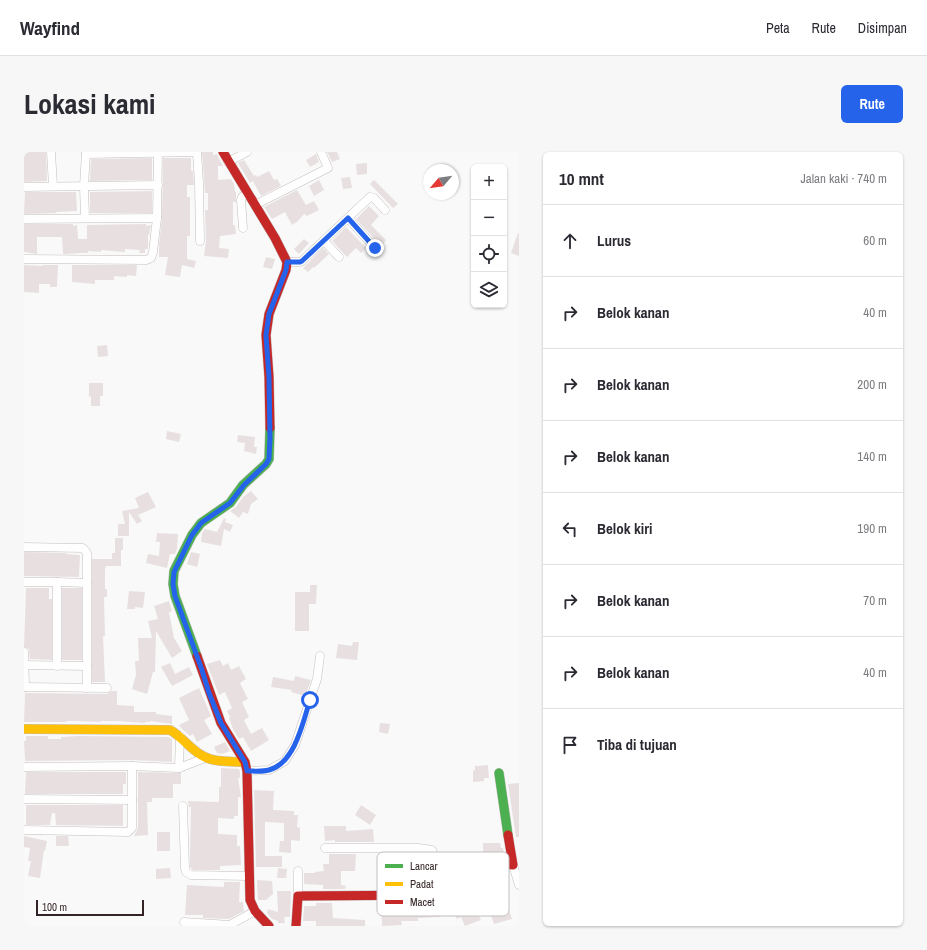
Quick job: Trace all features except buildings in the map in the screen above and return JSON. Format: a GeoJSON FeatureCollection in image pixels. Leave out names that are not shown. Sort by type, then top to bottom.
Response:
{"type":"FeatureCollection","features":[{"type":"Feature","properties":{"kind":"street"},"geometry":{"type":"LineString","coordinates":[[51,152],[52,186]]}},
{"type":"Feature","properties":{"kind":"street"},"geometry":{"type":"LineString","coordinates":[[85,218],[84,186],[86,153],[197,152],[200,241]]}},
{"type":"Feature","properties":{"kind":"street"},"geometry":{"type":"LineString","coordinates":[[223,152],[275,238],[287,262],[286,270],[269,314],[266,335],[269,377],[269,459],[266,464],[244,485],[230,503],[201,523],[192,535],[174,572],[173,584],[175,596],[209,693],[221,723],[246,767],[248,876],[250,900],[255,911],[269,926]]}},
{"type":"Feature","properties":{"kind":"street"},"geometry":{"type":"LineString","coordinates":[[228,162],[247,152]]}},
{"type":"Feature","properties":{"kind":"street"},"geometry":{"type":"LineString","coordinates":[[255,205],[328,168],[321,152]]}},
{"type":"Feature","properties":{"kind":"street"},"geometry":{"type":"LineString","coordinates":[[24,259],[146,260],[151,258],[157,218],[158,153]]}},
{"type":"Feature","properties":{"kind":"street"},"geometry":{"type":"LineString","coordinates":[[24,187],[158,185]]}},
{"type":"Feature","properties":{"kind":"street"},"geometry":{"type":"LineString","coordinates":[[243,228],[241,200],[242,197],[248,193]]}},
{"type":"Feature","properties":{"kind":"street"},"geometry":{"type":"LineString","coordinates":[[287,262],[300,262],[370,198],[374,198],[386,210]]}},
{"type":"Feature","properties":{"kind":"street"},"geometry":{"type":"LineString","coordinates":[[24,219],[157,218]]}},
{"type":"Feature","properties":{"kind":"street"},"geometry":{"type":"LineString","coordinates":[[348,218],[375,248]]}},
{"type":"Feature","properties":{"kind":"street"},"geometry":{"type":"LineString","coordinates":[[324,241],[339,257]]}},
{"type":"Feature","properties":{"kind":"street"},"geometry":{"type":"LineString","coordinates":[[24,547],[82,548],[87,553],[87,688]]}},
{"type":"Feature","properties":{"kind":"street"},"geometry":{"type":"LineString","coordinates":[[24,582],[87,583]]}},
{"type":"Feature","properties":{"kind":"street"},"geometry":{"type":"LineString","coordinates":[[57,582],[57,666]]}},
{"type":"Feature","properties":{"kind":"street"},"geometry":{"type":"LineString","coordinates":[[24,652],[24,687],[107,688]]}},
{"type":"Feature","properties":{"kind":"street"},"geometry":{"type":"LineString","coordinates":[[24,729],[170,730],[180,736],[205,758],[246,767],[269,770],[285,761],[295,745],[317,679],[320,656]]}},
{"type":"Feature","properties":{"kind":"street"},"geometry":{"type":"LineString","coordinates":[[24,665],[87,666]]}},
{"type":"Feature","properties":{"kind":"street"},"geometry":{"type":"LineString","coordinates":[[179,768],[180,736]]}},
{"type":"Feature","properties":{"kind":"street"},"geometry":{"type":"LineString","coordinates":[[24,767],[132,766],[179,768],[205,758]]}},
{"type":"Feature","properties":{"kind":"street"},"geometry":{"type":"LineString","coordinates":[[24,830],[126,833],[130,831],[132,828],[132,766]]}},
{"type":"Feature","properties":{"kind":"street"},"geometry":{"type":"LineString","coordinates":[[498,773],[513,865],[519,885]]}},
{"type":"Feature","properties":{"kind":"street"},"geometry":{"type":"LineString","coordinates":[[24,799],[132,800]]}},
{"type":"Feature","properties":{"kind":"street"},"geometry":{"type":"LineString","coordinates":[[183,806],[185,868],[188,874],[248,876]]}},
{"type":"Feature","properties":{"kind":"street"},"geometry":{"type":"LineString","coordinates":[[325,848],[418,848],[432,850],[433,852]]}},
{"type":"Feature","properties":{"kind":"street"},"geometry":{"type":"LineString","coordinates":[[509,865],[513,865]]}},
{"type":"Feature","properties":{"kind":"street"},"geometry":{"type":"LineString","coordinates":[[296,926],[298,871]]}},
{"type":"Feature","properties":{"kind":"street"},"geometry":{"type":"LineString","coordinates":[[298,896],[377,895]]}},
{"type":"Feature","properties":{"kind":"street"},"geometry":{"type":"LineString","coordinates":[[184,922],[230,925],[255,911]]}},
{"type":"Feature","properties":{"kind":"traffic: fast"},"geometry":{"type":"LineString","coordinates":[[197,656],[175,596],[173,584],[174,571],[192,535],[201,523],[230,503],[243,485],[266,464],[269,459],[270,428]]}},
{"type":"Feature","properties":{"kind":"traffic: fast"},"geometry":{"type":"LineString","coordinates":[[499,773],[508,835]]}},
{"type":"Feature","properties":{"kind":"traffic: slow"},"geometry":{"type":"LineString","coordinates":[[24,729],[170,730],[195,751],[209,759],[245,762]]}},
{"type":"Feature","properties":{"kind":"traffic: jam"},"geometry":{"type":"LineString","coordinates":[[223,152],[275,238],[287,262],[286,270],[269,314],[266,335],[270,428]]}},
{"type":"Feature","properties":{"kind":"traffic: jam"},"geometry":{"type":"LineString","coordinates":[[197,656],[221,723],[245,762],[247,771],[250,900],[255,911],[269,926]]}},
{"type":"Feature","properties":{"kind":"traffic: jam"},"geometry":{"type":"LineString","coordinates":[[508,835],[513,865],[509,865]]}},
{"type":"Feature","properties":{"kind":"traffic: jam"},"geometry":{"type":"LineString","coordinates":[[296,926],[298,896],[377,895]]}},
{"type":"Feature","properties":{"kind":"route"},"geometry":{"type":"LineString","coordinates":[[310,700],[295,745],[285,761],[269,770],[247,771],[245,762],[221,723],[209,693],[194,646],[175,596],[173,584],[174,572],[182,553],[201,523],[230,503],[244,485],[266,464],[269,459],[270,406],[266,335],[269,314],[274,298],[284,278],[287,262],[302,261],[348,218],[375,248]]}}]}
